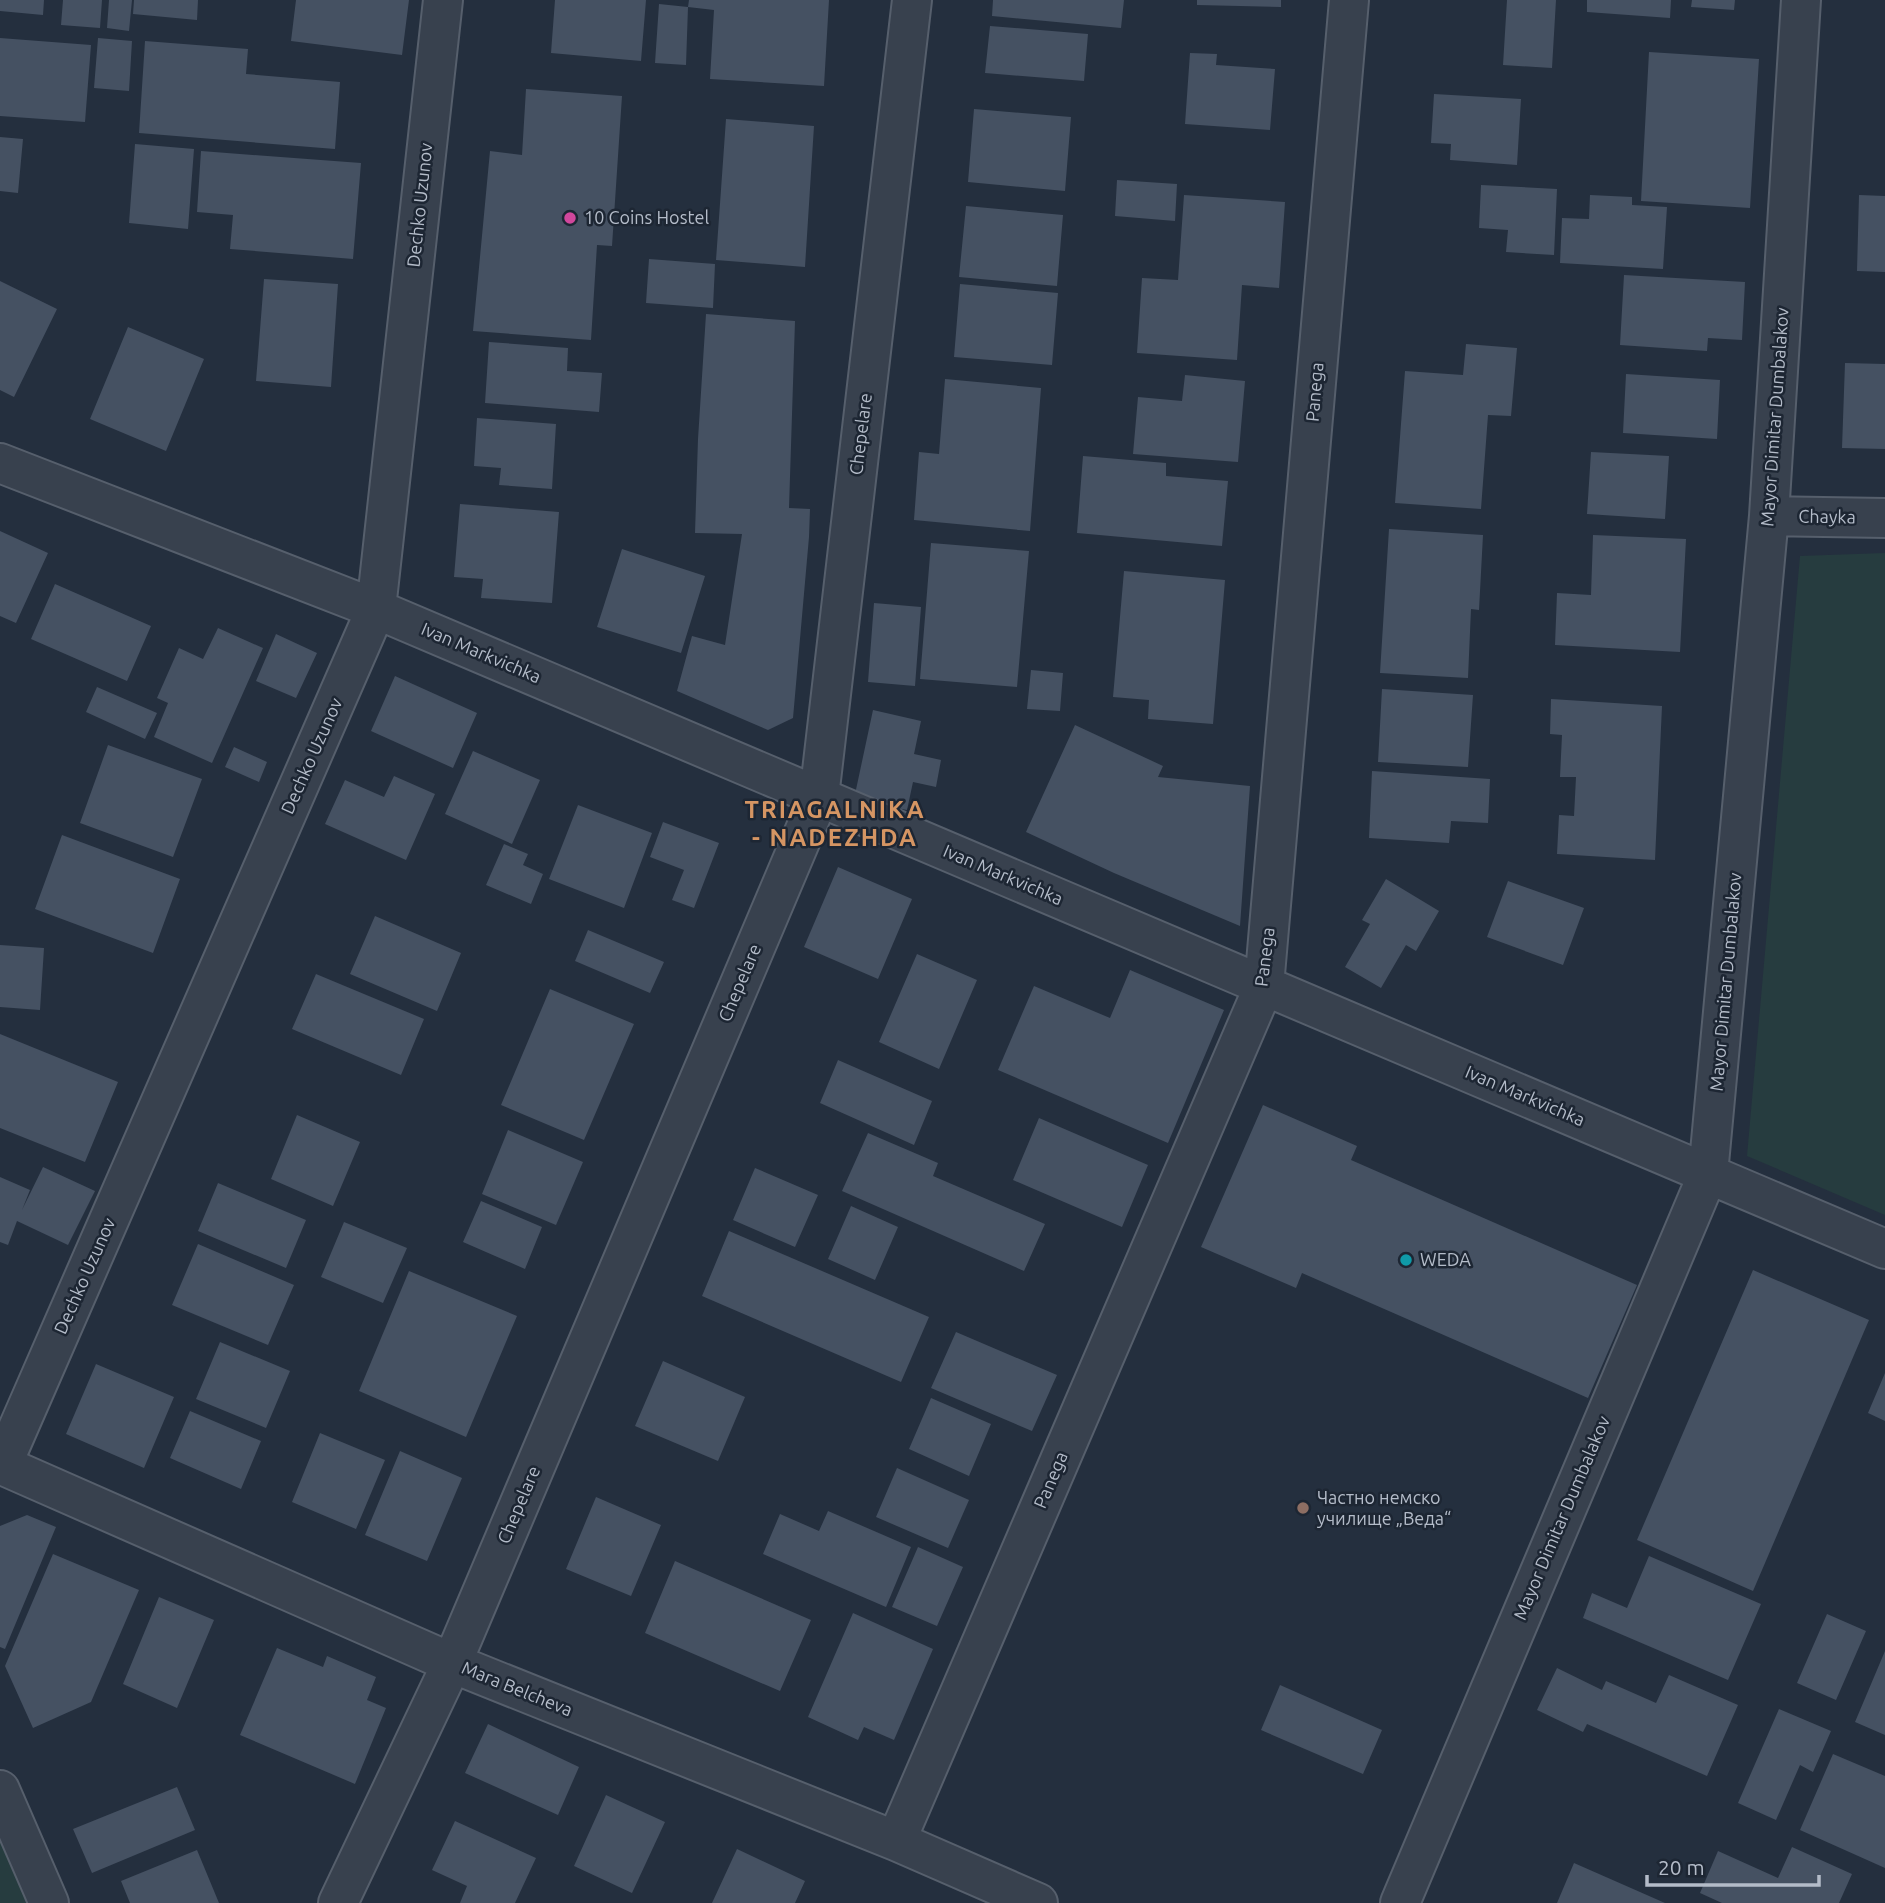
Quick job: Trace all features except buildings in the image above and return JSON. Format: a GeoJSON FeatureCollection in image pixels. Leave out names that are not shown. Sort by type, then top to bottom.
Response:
{"type":"FeatureCollection","features":[{"type":"Feature","properties":{"kind":"street","name":"Dechko Uzunov"},"geometry":{"type":"LineString","coordinates":[[1,1465],[376,609],[443,0]]}},
{"type":"Feature","properties":{"kind":"street","name":"Chepelare"},"geometry":{"type":"LineString","coordinates":[[338,1903],[452,1663],[819,797],[912,0]]}},
{"type":"Feature","properties":{"kind":"street","name":"Panega"},"geometry":{"type":"LineString","coordinates":[[896,1842],[1264,986],[1349,0]]}},
{"type":"Feature","properties":{"kind":"street","name":"Mayor Dimitar Dumbalakov"},"geometry":{"type":"LineString","coordinates":[[1399,1903],[1708,1174],[1769,516],[1801,0]]}},
{"type":"Feature","properties":{"kind":"street","name":"Ivan Markvichka"},"geometry":{"type":"LineString","coordinates":[[0,463],[376,609],[1885,1249]]}},
{"type":"Feature","properties":{"kind":"street","name":"Chayka"},"geometry":{"type":"LineString","coordinates":[[1769,516],[1885,518]]}},
{"type":"Feature","properties":{"kind":"street","name":"Mara Belcheva"},"geometry":{"type":"LineString","coordinates":[[1,1465],[452,1663],[896,1842],[1038,1903]]}},
{"type":"Feature","properties":{"kind":"street"},"geometry":{"type":"LineString","coordinates":[[0,1790],[50,1903]]}},
{"type":"Feature","properties":{"kind":"green space"},"geometry":{"type":"Polygon","coordinates":[[[1885,553],[1885,1215],[1747,1156],[1800,556],[1885,553]]]}},
{"type":"Feature","properties":{"kind":"green space"},"geometry":{"type":"Polygon","coordinates":[[[0,1836],[29,1903],[0,1903],[0,1836]]]}},
{"type":"Feature","properties":{"kind":"place","name":"10 Coins Hostel"},"geometry":{"type":"Point","coordinates":[570,218]}},
{"type":"Feature","properties":{"kind":"place","name":"WEDA"},"geometry":{"type":"Point","coordinates":[1406,1260]}},
{"type":"Feature","properties":{"kind":"place","name":"Частно немско училище „Веда“"},"geometry":{"type":"Point","coordinates":[1303,1508]}},
{"type":"Feature","properties":{"kind":"district","name":"TRIAGALNIKA - NADEZHDA"},"geometry":{"type":"Point","coordinates":[835,824]}}]}
